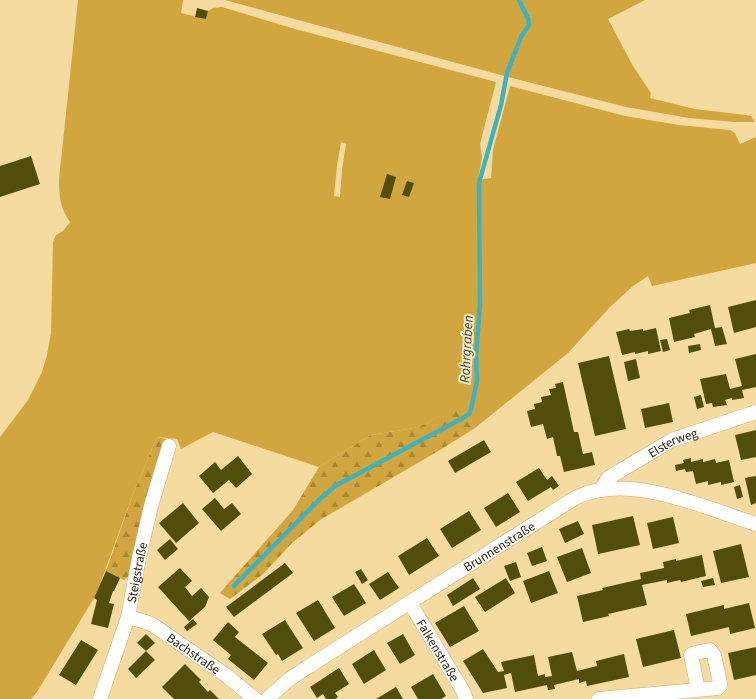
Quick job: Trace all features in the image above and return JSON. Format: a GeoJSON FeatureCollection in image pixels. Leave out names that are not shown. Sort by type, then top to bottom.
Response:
{"type":"FeatureCollection","features":[{"type":"Feature","properties":{"kind":"street","name":"Elsterweg"},"geometry":{"type":"LineString","coordinates":[[601,490],[608,478],[672,440],[756,412]]}},
{"type":"Feature","properties":{"kind":"street","name":"Steigstraße"},"geometry":{"type":"LineString","coordinates":[[100,699],[128,617],[140,552],[151,506],[170,446]]}},
{"type":"Feature","properties":{"kind":"street","name":"Brunnenstraße"},"geometry":{"type":"LineString","coordinates":[[267,699],[292,677],[575,498],[589,492],[601,490],[634,490],[662,494],[756,524]]}},
{"type":"Feature","properties":{"kind":"street","name":"Falkenstraße"},"geometry":{"type":"LineString","coordinates":[[410,603],[463,691],[466,699]]}},
{"type":"Feature","properties":{"kind":"street","name":"Bachstraße"},"geometry":{"type":"LineString","coordinates":[[128,617],[153,625],[227,676],[255,699]]}},
{"type":"Feature","properties":{"kind":"street"},"geometry":{"type":"LineString","coordinates":[[599,699],[698,690]]}},
{"type":"Feature","properties":{"kind":"green space"},"geometry":{"type":"Polygon","coordinates":[[[78,0],[183,0],[181,13],[206,19],[208,11],[213,8],[222,7],[295,29],[496,82],[480,144],[482,157],[478,180],[491,178],[493,150],[510,86],[625,116],[679,125],[730,130],[735,133],[740,144],[756,137],[756,263],[652,286],[648,276],[633,286],[610,307],[568,353],[475,428],[460,405],[425,424],[414,428],[371,435],[319,467],[213,432],[181,449],[177,439],[157,437],[133,494],[94,598],[37,692],[31,699],[0,699],[0,437],[28,400],[42,372],[47,355],[51,333],[53,242],[56,235],[63,231],[70,222],[64,212],[61,202],[59,179],[78,0]],[[341,142],[334,196],[340,197],[346,144],[341,142]]]}},
{"type":"Feature","properties":{"kind":"green space"},"geometry":{"type":"Polygon","coordinates":[[[225,0],[645,0],[608,19],[633,66],[651,93],[650,98],[695,109],[751,116],[755,122],[735,122],[689,118],[626,107],[512,78],[225,0]]]}},
{"type":"Feature","properties":{"kind":"green space"},"geometry":{"type":"Polygon","coordinates":[[[460,404],[475,428],[320,520],[291,544],[262,575],[230,599],[220,593],[293,510],[319,467],[371,435],[414,428],[425,424],[460,404]]]}},
{"type":"Feature","properties":{"kind":"green space"},"geometry":{"type":"Polygon","coordinates":[[[157,437],[166,439],[130,575],[124,580],[106,571],[133,494],[157,437]]]}},
{"type":"Feature","properties":{"kind":"building"},"geometry":{"type":"Polygon","coordinates":[[[197,8],[208,11],[206,19],[195,17],[197,8]]]}},
{"type":"Feature","properties":{"kind":"building"},"geometry":{"type":"Polygon","coordinates":[[[31,156],[40,184],[0,197],[0,166],[31,156]]]}},
{"type":"Feature","properties":{"kind":"building"},"geometry":{"type":"Polygon","coordinates":[[[387,174],[396,177],[390,199],[380,197],[387,174]]]}},
{"type":"Feature","properties":{"kind":"building"},"geometry":{"type":"Polygon","coordinates":[[[407,181],[414,183],[409,197],[402,195],[407,181]]]}},
{"type":"Feature","properties":{"kind":"building"},"geometry":{"type":"Polygon","coordinates":[[[756,300],[756,327],[734,333],[728,307],[756,300]]]}},
{"type":"Feature","properties":{"kind":"building"},"geometry":{"type":"Polygon","coordinates":[[[710,305],[715,328],[722,327],[727,344],[715,346],[711,329],[694,334],[695,337],[674,342],[669,318],[690,313],[689,310],[710,305]]]}},
{"type":"Feature","properties":{"kind":"building"},"geometry":{"type":"Polygon","coordinates":[[[656,328],[661,351],[648,354],[648,351],[635,354],[635,352],[622,355],[616,332],[629,329],[630,331],[643,329],[643,331],[656,328]]]}},
{"type":"Feature","properties":{"kind":"building"},"geometry":{"type":"Polygon","coordinates":[[[667,339],[670,350],[663,352],[660,340],[667,339]]]}},
{"type":"Feature","properties":{"kind":"building"},"geometry":{"type":"Polygon","coordinates":[[[700,344],[701,350],[689,353],[688,346],[700,344]]]}},
{"type":"Feature","properties":{"kind":"building"},"geometry":{"type":"Polygon","coordinates":[[[756,354],[756,387],[742,390],[744,398],[732,400],[732,398],[725,400],[727,405],[713,407],[712,403],[706,404],[700,379],[726,374],[730,389],[742,386],[735,359],[756,354]]]}},
{"type":"Feature","properties":{"kind":"building"},"geometry":{"type":"Polygon","coordinates":[[[609,356],[626,429],[595,436],[578,363],[609,356]]]}},
{"type":"Feature","properties":{"kind":"building"},"geometry":{"type":"Polygon","coordinates":[[[636,359],[640,378],[628,381],[624,362],[636,359]]]}},
{"type":"Feature","properties":{"kind":"building"},"geometry":{"type":"Polygon","coordinates":[[[563,382],[574,432],[578,432],[583,454],[592,452],[595,465],[564,472],[560,456],[557,456],[553,437],[547,439],[543,424],[531,427],[527,411],[535,409],[534,404],[542,402],[541,397],[551,395],[549,389],[556,388],[555,384],[563,382]]]}},
{"type":"Feature","properties":{"kind":"building"},"geometry":{"type":"Polygon","coordinates":[[[701,395],[704,407],[697,409],[694,397],[701,395]]]}},
{"type":"Feature","properties":{"kind":"building"},"geometry":{"type":"Polygon","coordinates":[[[669,403],[673,422],[645,428],[641,409],[669,403]]]}},
{"type":"Feature","properties":{"kind":"building"},"geometry":{"type":"Polygon","coordinates":[[[756,430],[756,457],[741,460],[735,435],[756,430]]]}},
{"type":"Feature","properties":{"kind":"building"},"geometry":{"type":"Polygon","coordinates":[[[484,440],[491,452],[455,473],[448,461],[484,440]]]}},
{"type":"Feature","properties":{"kind":"building"},"geometry":{"type":"Polygon","coordinates":[[[238,456],[252,474],[236,488],[229,480],[213,493],[199,476],[215,462],[221,470],[238,456]]]}},
{"type":"Feature","properties":{"kind":"building"},"geometry":{"type":"Polygon","coordinates":[[[691,458],[691,462],[703,459],[703,462],[715,459],[716,463],[729,460],[734,482],[721,485],[721,482],[708,485],[708,481],[696,484],[693,471],[686,472],[685,469],[676,471],[675,465],[684,463],[683,460],[691,458]]]}},
{"type":"Feature","properties":{"kind":"building"},"geometry":{"type":"Polygon","coordinates":[[[539,468],[547,480],[552,476],[559,486],[553,490],[551,487],[528,501],[516,482],[539,468]]]}},
{"type":"Feature","properties":{"kind":"building"},"geometry":{"type":"Polygon","coordinates":[[[756,476],[756,503],[751,505],[745,478],[756,476]]]}},
{"type":"Feature","properties":{"kind":"building"},"geometry":{"type":"Polygon","coordinates":[[[740,485],[743,497],[737,499],[734,487],[740,485]]]}},
{"type":"Feature","properties":{"kind":"building"},"geometry":{"type":"Polygon","coordinates":[[[508,493],[520,512],[496,527],[484,508],[508,493]]]}},
{"type":"Feature","properties":{"kind":"building"},"geometry":{"type":"Polygon","coordinates":[[[215,498],[224,509],[232,503],[241,514],[221,531],[202,509],[215,498]]]}},
{"type":"Feature","properties":{"kind":"building"},"geometry":{"type":"Polygon","coordinates":[[[183,503],[199,523],[176,543],[159,523],[183,503]]]}},
{"type":"Feature","properties":{"kind":"building"},"geometry":{"type":"Polygon","coordinates":[[[469,511],[481,530],[452,548],[440,529],[469,511]]]}},
{"type":"Feature","properties":{"kind":"building"},"geometry":{"type":"Polygon","coordinates":[[[633,516],[640,545],[598,554],[592,525],[633,516]]]}},
{"type":"Feature","properties":{"kind":"building"},"geometry":{"type":"Polygon","coordinates":[[[673,517],[679,543],[653,549],[647,523],[673,517]]]}},
{"type":"Feature","properties":{"kind":"building"},"geometry":{"type":"Polygon","coordinates":[[[578,521],[584,534],[565,543],[559,529],[578,521]]]}},
{"type":"Feature","properties":{"kind":"building"},"geometry":{"type":"Polygon","coordinates":[[[427,538],[439,556],[409,575],[398,556],[427,538]]]}},
{"type":"Feature","properties":{"kind":"building"},"geometry":{"type":"Polygon","coordinates":[[[170,539],[178,549],[165,560],[157,550],[170,539]]]}},
{"type":"Feature","properties":{"kind":"building"},"geometry":{"type":"Polygon","coordinates":[[[741,544],[749,577],[721,583],[713,551],[741,544]]]}},
{"type":"Feature","properties":{"kind":"building"},"geometry":{"type":"Polygon","coordinates":[[[542,547],[547,561],[532,566],[527,553],[542,547]]]}},
{"type":"Feature","properties":{"kind":"building"},"geometry":{"type":"Polygon","coordinates":[[[582,548],[591,573],[567,582],[557,557],[582,548]]]}},
{"type":"Feature","properties":{"kind":"building"},"geometry":{"type":"Polygon","coordinates":[[[702,555],[706,576],[681,582],[680,580],[667,583],[667,580],[642,585],[647,605],[608,614],[609,616],[583,622],[577,596],[603,590],[602,588],[641,579],[640,573],[664,568],[663,562],[676,559],[676,561],[702,555]]]}},
{"type":"Feature","properties":{"kind":"building"},"geometry":{"type":"Polygon","coordinates":[[[516,562],[521,577],[510,581],[504,566],[516,562]]]}},
{"type":"Feature","properties":{"kind":"building"},"geometry":{"type":"Polygon","coordinates":[[[285,563],[293,573],[234,617],[226,607],[285,563]]]}},
{"type":"Feature","properties":{"kind":"building"},"geometry":{"type":"Polygon","coordinates":[[[180,568],[192,581],[185,587],[192,596],[201,588],[209,597],[205,607],[189,621],[158,587],[180,568]]]}},
{"type":"Feature","properties":{"kind":"building"},"geometry":{"type":"Polygon","coordinates":[[[361,569],[368,580],[362,584],[355,572],[361,569]]]}},
{"type":"Feature","properties":{"kind":"building"},"geometry":{"type":"Polygon","coordinates":[[[106,571],[120,578],[109,603],[114,604],[108,628],[91,624],[97,600],[94,598],[106,571]]]}},
{"type":"Feature","properties":{"kind":"building"},"geometry":{"type":"Polygon","coordinates":[[[549,571],[558,593],[531,603],[523,581],[549,571]]]}},
{"type":"Feature","properties":{"kind":"building"},"geometry":{"type":"Polygon","coordinates":[[[388,572],[399,588],[380,600],[369,584],[388,572]]]}},
{"type":"Feature","properties":{"kind":"building"},"geometry":{"type":"Polygon","coordinates":[[[473,578],[480,589],[453,606],[447,595],[473,578]]]}},
{"type":"Feature","properties":{"kind":"building"},"geometry":{"type":"Polygon","coordinates":[[[506,578],[515,593],[485,612],[475,597],[506,578]]]}},
{"type":"Feature","properties":{"kind":"building"},"geometry":{"type":"Polygon","coordinates":[[[713,578],[715,585],[703,587],[701,581],[713,578]]]}},
{"type":"Feature","properties":{"kind":"building"},"geometry":{"type":"Polygon","coordinates":[[[354,584],[366,603],[344,616],[332,597],[354,584]]]}},
{"type":"Feature","properties":{"kind":"building"},"geometry":{"type":"Polygon","coordinates":[[[318,600],[335,628],[314,641],[296,613],[318,600]]]}},
{"type":"Feature","properties":{"kind":"building"},"geometry":{"type":"Polygon","coordinates":[[[749,603],[755,628],[730,634],[729,627],[691,636],[686,614],[724,605],[724,609],[749,603]]]}},
{"type":"Feature","properties":{"kind":"building"},"geometry":{"type":"Polygon","coordinates":[[[464,606],[479,631],[450,647],[435,623],[464,606]]]}},
{"type":"Feature","properties":{"kind":"building"},"geometry":{"type":"Polygon","coordinates":[[[193,619],[197,624],[187,631],[184,627],[193,619]]]}},
{"type":"Feature","properties":{"kind":"building"},"geometry":{"type":"Polygon","coordinates":[[[285,620],[303,648],[282,661],[278,654],[276,655],[262,634],[285,620]]]}},
{"type":"Feature","properties":{"kind":"building"},"geometry":{"type":"Polygon","coordinates":[[[228,622],[239,632],[235,637],[268,663],[254,680],[228,659],[231,655],[213,640],[228,622]]]}},
{"type":"Feature","properties":{"kind":"building"},"geometry":{"type":"Polygon","coordinates":[[[674,630],[681,658],[643,667],[636,639],[674,630]]]}},
{"type":"Feature","properties":{"kind":"building"},"geometry":{"type":"Polygon","coordinates":[[[146,634],[155,643],[146,651],[137,643],[146,634]]]}},
{"type":"Feature","properties":{"kind":"building"},"geometry":{"type":"Polygon","coordinates":[[[403,634],[415,655],[400,664],[387,643],[403,634]]]}},
{"type":"Feature","properties":{"kind":"building"},"geometry":{"type":"Polygon","coordinates":[[[81,640],[98,650],[76,685],[59,675],[81,640]]]}},
{"type":"Feature","properties":{"kind":"building"},"geometry":{"type":"Polygon","coordinates":[[[756,647],[756,675],[734,680],[728,653],[756,647]]]}},
{"type":"Feature","properties":{"kind":"building"},"geometry":{"type":"Polygon","coordinates":[[[483,649],[498,672],[504,671],[501,662],[534,655],[538,676],[545,674],[545,677],[552,676],[548,657],[572,652],[577,671],[597,666],[596,661],[624,654],[629,677],[587,686],[586,681],[579,683],[579,679],[554,685],[555,689],[548,690],[547,685],[515,692],[511,673],[504,675],[507,688],[483,693],[463,661],[483,649]]]}},
{"type":"Feature","properties":{"kind":"building"},"geometry":{"type":"Polygon","coordinates":[[[374,650],[386,670],[364,684],[352,664],[374,650]]]}},
{"type":"Feature","properties":{"kind":"building"},"geometry":{"type":"Polygon","coordinates":[[[146,651],[155,660],[136,678],[128,669],[146,651]]]}},
{"type":"Feature","properties":{"kind":"building"},"geometry":{"type":"Polygon","coordinates":[[[185,664],[201,680],[199,682],[208,692],[210,690],[219,699],[174,699],[162,687],[185,664]]]}},
{"type":"Feature","properties":{"kind":"building"},"geometry":{"type":"Polygon","coordinates":[[[339,668],[349,684],[335,693],[338,697],[335,699],[326,699],[323,694],[317,698],[310,687],[339,668]]]}},
{"type":"Feature","properties":{"kind":"building"},"geometry":{"type":"Polygon","coordinates":[[[433,674],[446,696],[441,699],[418,699],[411,687],[433,674]]]}},
{"type":"Feature","properties":{"kind":"building"},"geometry":{"type":"Polygon","coordinates":[[[396,687],[403,699],[376,699],[396,687]]]}},
{"type":"Feature","properties":{"kind":"waterway","name":"Rohrgraben"},"geometry":{"type":"LineString","coordinates":[[234,586],[320,499],[335,486],[469,414],[477,381],[476,355],[480,304],[479,183],[501,105],[507,73],[521,37],[529,25],[528,19],[519,0]]}}]}
